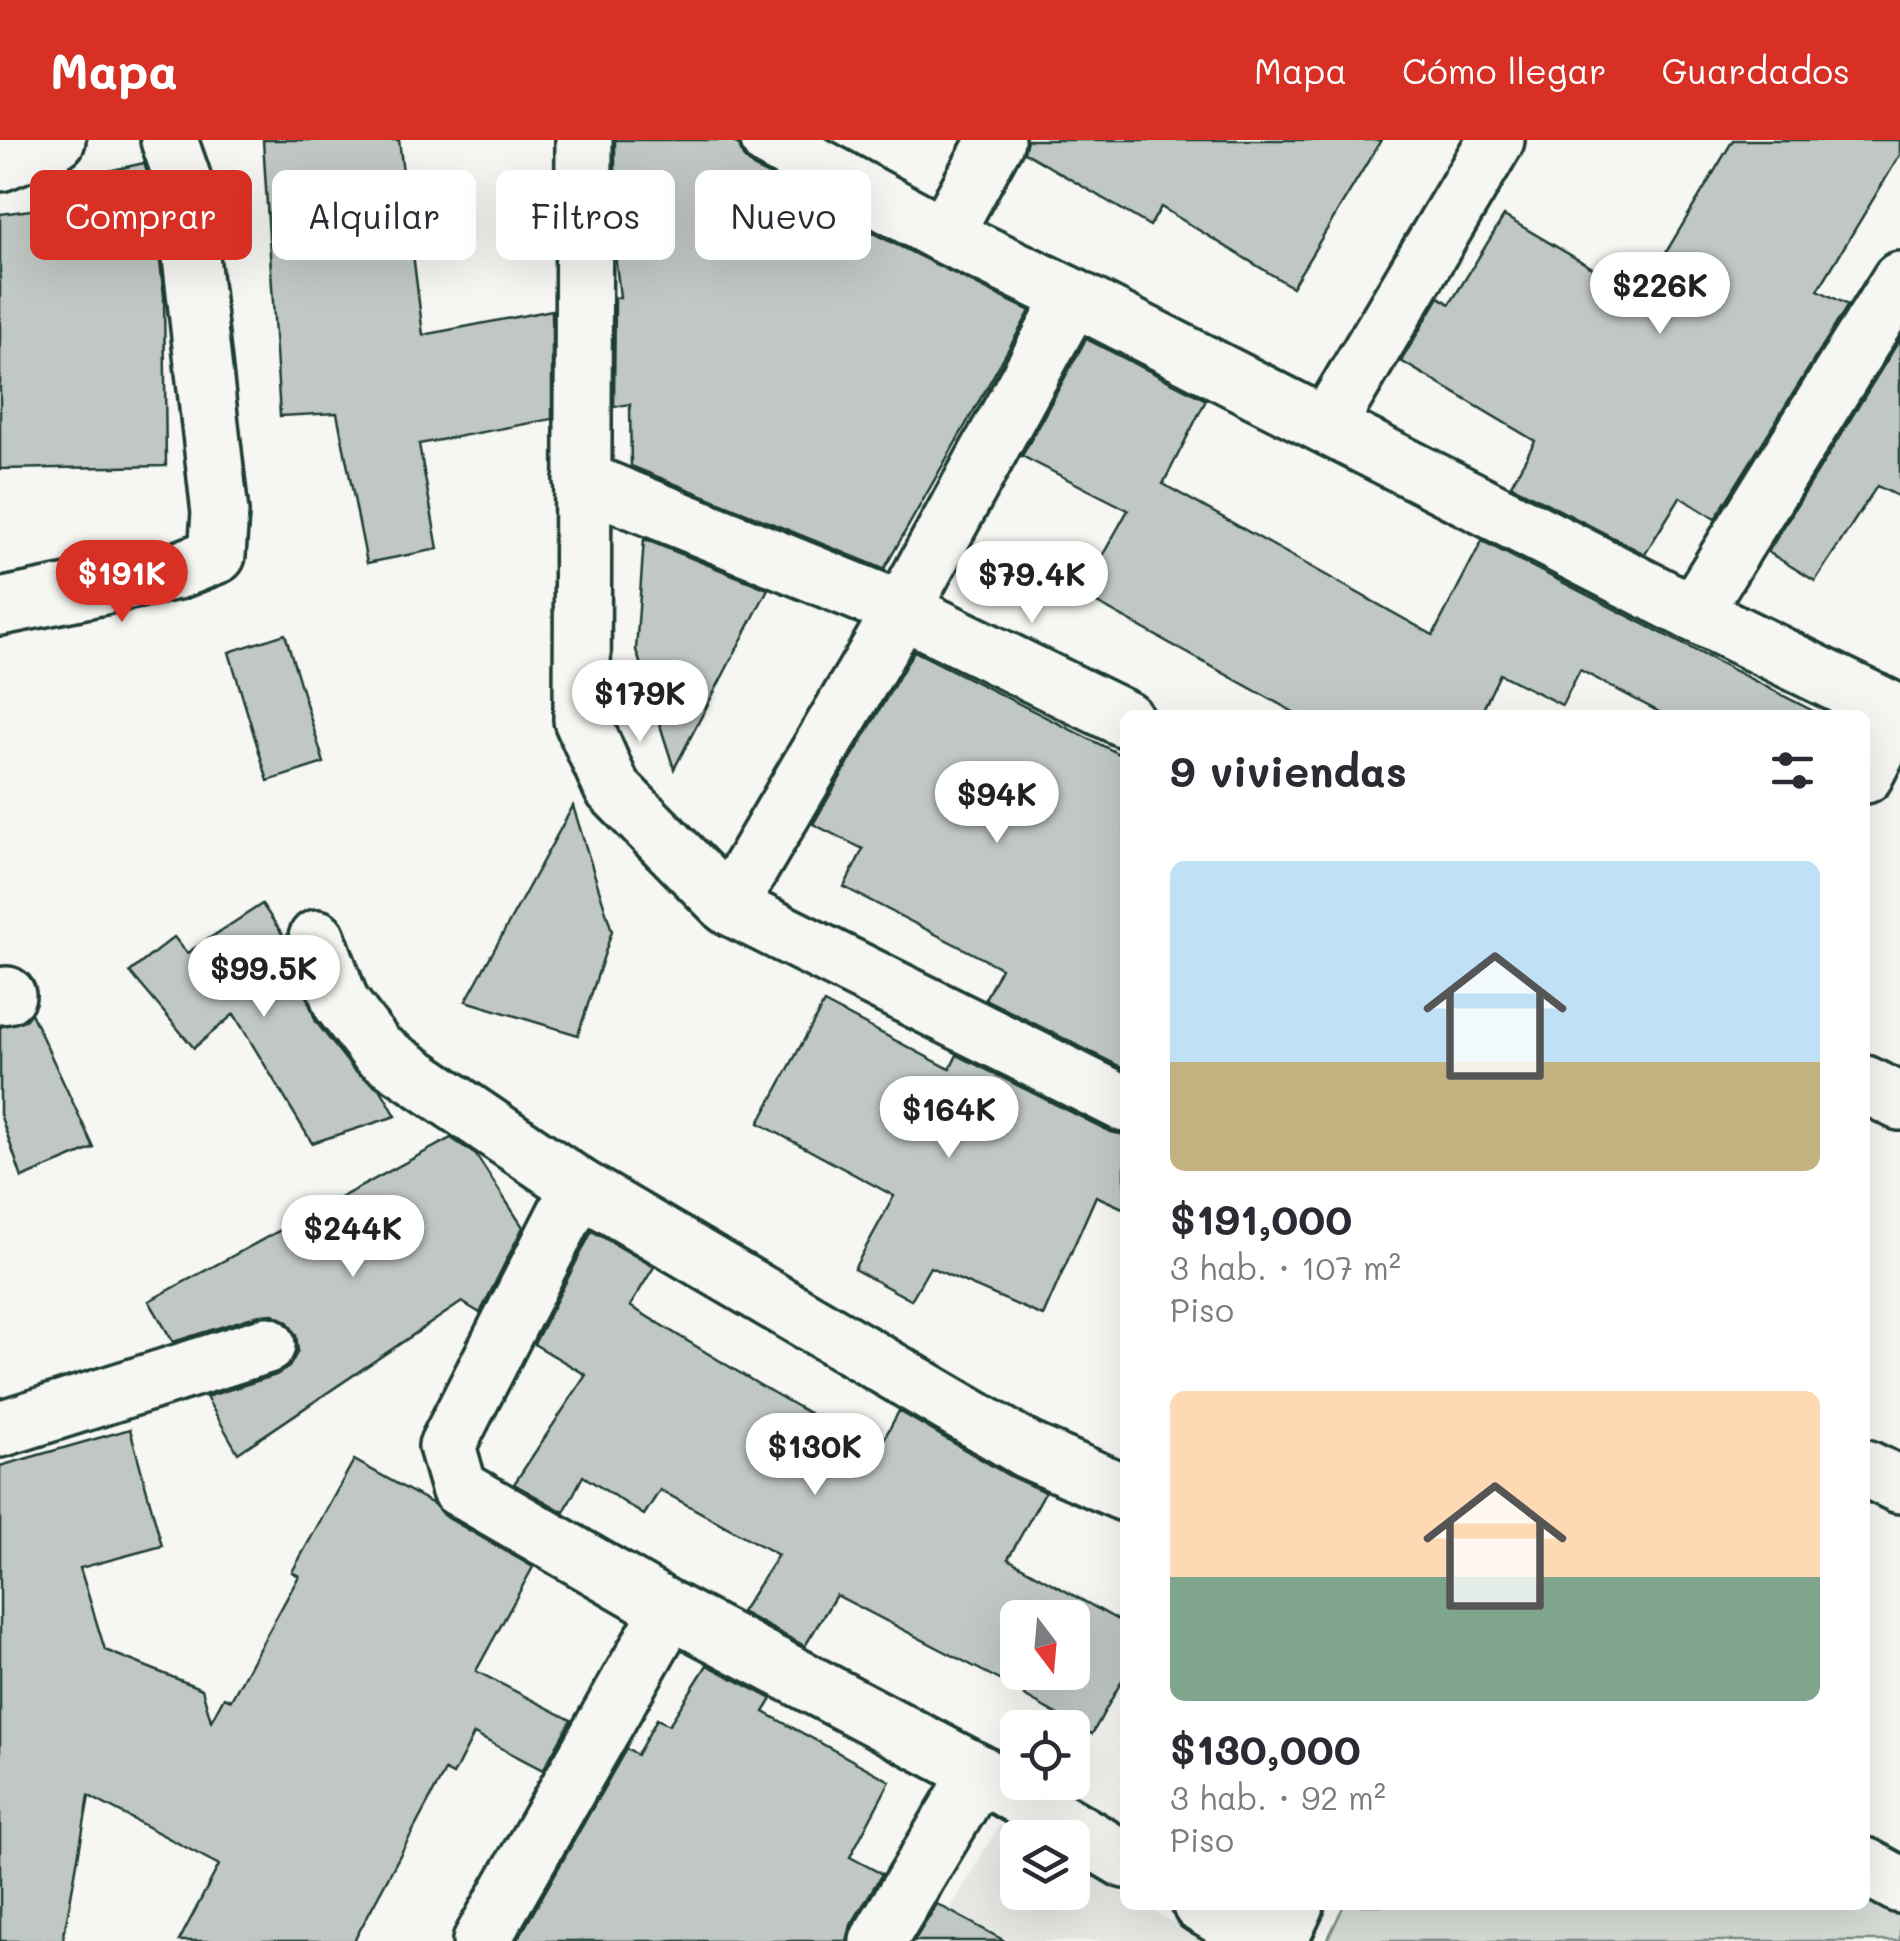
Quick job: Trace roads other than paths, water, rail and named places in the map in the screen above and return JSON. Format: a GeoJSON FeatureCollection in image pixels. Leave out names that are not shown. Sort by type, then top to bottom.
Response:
{"type":"FeatureCollection","features":[{"type":"Feature","properties":{"kind":"street"},"geometry":{"type":"LineString","coordinates":[[0,164],[57,140]]}},
{"type":"Feature","properties":{"kind":"street"},"geometry":{"type":"LineString","coordinates":[[0,607],[176,570],[217,555],[220,513],[182,176],[169,140]]}},
{"type":"Feature","properties":{"kind":"street"},"geometry":{"type":"LineString","coordinates":[[584,140],[582,720],[612,788],[728,906],[1120,1102]]}},
{"type":"Feature","properties":{"kind":"street"},"geometry":{"type":"LineString","coordinates":[[768,140],[944,235],[1898,713],[1870,766]]}},
{"type":"Feature","properties":{"kind":"street"},"geometry":{"type":"LineString","coordinates":[[944,235],[996,140]]}},
{"type":"Feature","properties":{"kind":"street"},"geometry":{"type":"LineString","coordinates":[[1328,425],[1496,140]]}},
{"type":"Feature","properties":{"kind":"street"},"geometry":{"type":"LineString","coordinates":[[1693,613],[1900,280]]}},
{"type":"Feature","properties":{"kind":"street"},"geometry":{"type":"LineString","coordinates":[[728,906],[902,610],[1073,297]]}},
{"type":"Feature","properties":{"kind":"street"},"geometry":{"type":"LineString","coordinates":[[582,480],[902,610],[1120,717]]}},
{"type":"Feature","properties":{"kind":"street"},"geometry":{"type":"LineString","coordinates":[[317,938],[340,1003],[377,1050],[579,1187],[1027,1450],[1120,1490]]}},
{"type":"Feature","properties":{"kind":"street"},"geometry":{"type":"LineString","coordinates":[[1870,1087],[1900,1102]]}},
{"type":"Feature","properties":{"kind":"street"},"geometry":{"type":"LineString","coordinates":[[579,1187],[448,1446],[458,1488],[670,1610],[979,1772],[1120,1857]]}},
{"type":"Feature","properties":{"kind":"street"},"geometry":{"type":"LineString","coordinates":[[0,1429],[267,1345]]}},
{"type":"Feature","properties":{"kind":"street"},"geometry":{"type":"LineString","coordinates":[[1870,1470],[1900,1485]]}},
{"type":"Feature","properties":{"kind":"street"},"geometry":{"type":"LineString","coordinates":[[480,1941],[670,1610]]}},
{"type":"Feature","properties":{"kind":"street"},"geometry":{"type":"LineString","coordinates":[[878,1941],[979,1772]]}},
{"type":"Feature","properties":{"kind":"street"},"geometry":{"type":"LineString","coordinates":[[1870,1869],[1900,1885]]}},
{"type":"Feature","properties":{"kind":"street"},"geometry":{"type":"LineString","coordinates":[[1209,1910],[1262,1941]]}},
{"type":"Feature","properties":{"kind":"street"},"geometry":{"type":"LineString","coordinates":[[1279,1941],[1294,1910]]}}]}
